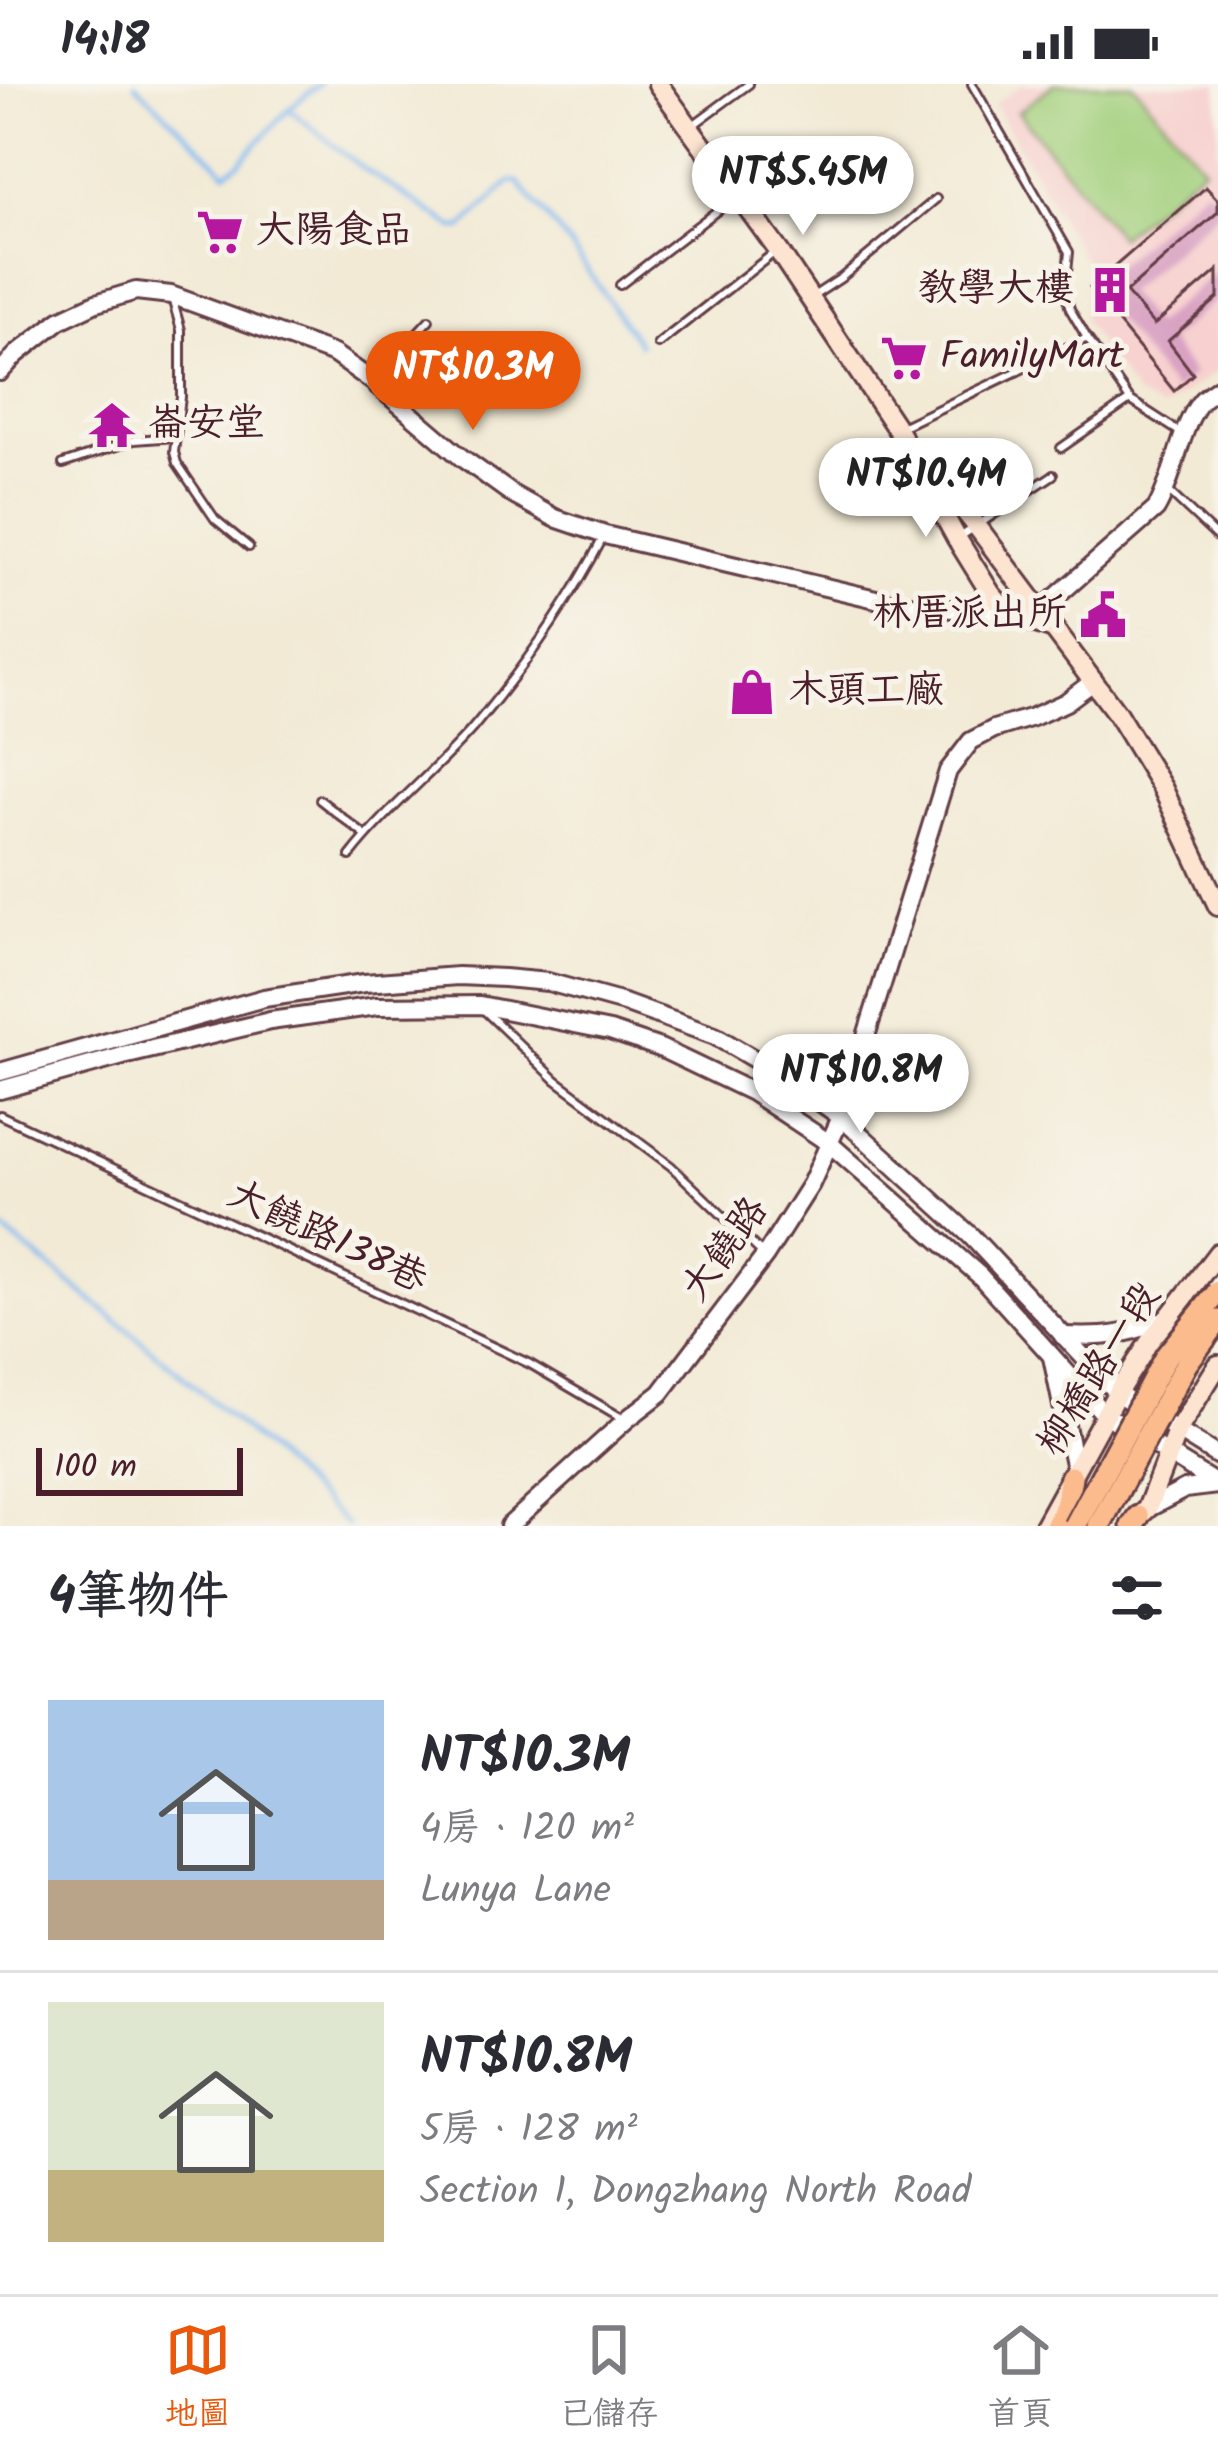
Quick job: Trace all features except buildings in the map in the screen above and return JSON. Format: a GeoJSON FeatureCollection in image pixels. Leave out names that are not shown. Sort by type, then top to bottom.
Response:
{"type":"FeatureCollection","features":[{"type":"Feature","properties":{"kind":"highway"},"geometry":{"type":"LineString","coordinates":[[1075,1526],[1166,1356],[1218,1292]]}},
{"type":"Feature","properties":{"kind":"highway"},"geometry":{"type":"LineString","coordinates":[[1099,1526],[1186,1364],[1218,1321]]}},
{"type":"Feature","properties":{"kind":"highway"},"geometry":{"type":"LineString","coordinates":[[1056,1526],[1073,1473]]}},
{"type":"Feature","properties":{"kind":"main road"},"geometry":{"type":"LineString","coordinates":[[658,84],[898,428],[1094,680],[1163,788],[1218,906]]}},
{"type":"Feature","properties":{"kind":"main road"},"geometry":{"type":"LineString","coordinates":[[898,428],[991,594],[1009,614],[1054,629]]}},
{"type":"Feature","properties":{"kind":"main road","name":"柳橋路一段"},"geometry":{"type":"LineString","coordinates":[[1044,1526],[1117,1393],[1218,1253]]}},
{"type":"Feature","properties":{"kind":"main road"},"geometry":{"type":"LineString","coordinates":[[1138,1519],[1177,1432],[1218,1365]]}},
{"type":"Feature","properties":{"kind":"street"},"geometry":{"type":"LineString","coordinates":[[0,372],[60,320],[96,303],[136,291],[171,295],[334,354],[462,458],[555,518],[605,535],[897,604],[1009,614],[1040,611],[1156,508],[1201,401],[1218,388]]}},
{"type":"Feature","properties":{"kind":"street","name":"大饒路"},"geometry":{"type":"LineString","coordinates":[[509,1526],[661,1393],[765,1256],[811,1184],[841,1117],[948,771],[971,741],[1034,718],[1066,702],[1094,680]]}},
{"type":"Feature","properties":{"kind":"street"},"geometry":{"type":"LineString","coordinates":[[0,1072],[264,998],[364,982],[504,978],[548,982],[624,1003],[715,1036],[841,1117],[971,1236],[1117,1393],[1218,1456]]}},
{"type":"Feature","properties":{"kind":"street"},"geometry":{"type":"LineString","coordinates":[[0,1090],[270,1021],[377,1006],[480,1005],[610,1031],[660,1048],[752,1092],[829,1143],[980,1276],[1104,1414],[1218,1485]]}},
{"type":"Feature","properties":{"kind":"street"},"geometry":{"type":"LineString","coordinates":[[1063,1336],[1104,1338],[1169,1318]]}},
{"type":"Feature","properties":{"kind":"street"},"geometry":{"type":"LineString","coordinates":[[1052,1356],[1073,1473]]}},
{"type":"Feature","properties":{"kind":"street"},"geometry":{"type":"LineString","coordinates":[[1138,1519],[1185,1489],[1218,1485]]}},
{"type":"Feature","properties":{"kind":"lane"},"geometry":{"type":"LineString","coordinates":[[690,127],[749,84]]}},
{"type":"Feature","properties":{"kind":"lane"},"geometry":{"type":"LineString","coordinates":[[972,84],[1069,252],[1065,292],[1087,338],[1130,400],[1184,435]]}},
{"type":"Feature","properties":{"kind":"lane"},"geometry":{"type":"LineString","coordinates":[[620,285],[738,195]]}},
{"type":"Feature","properties":{"kind":"lane"},"geometry":{"type":"LineString","coordinates":[[810,298],[936,200]]}},
{"type":"Feature","properties":{"kind":"lane"},"geometry":{"type":"LineString","coordinates":[[658,344],[778,250]]}},
{"type":"Feature","properties":{"kind":"lane"},"geometry":{"type":"LineString","coordinates":[[171,295],[181,329],[181,397],[174,452],[215,519],[249,547]]}},
{"type":"Feature","properties":{"kind":"lane"},"geometry":{"type":"LineString","coordinates":[[372,381],[429,320]]}},
{"type":"Feature","properties":{"kind":"lane"},"geometry":{"type":"LineString","coordinates":[[898,428],[1087,338]]}},
{"type":"Feature","properties":{"kind":"lane"},"geometry":{"type":"LineString","coordinates":[[1061,448],[1130,400]]}},
{"type":"Feature","properties":{"kind":"lane"},"geometry":{"type":"LineString","coordinates":[[63,464],[134,440],[176,437]]}},
{"type":"Feature","properties":{"kind":"lane"},"geometry":{"type":"LineString","coordinates":[[957,539],[1053,475]]}},
{"type":"Feature","properties":{"kind":"lane"},"geometry":{"type":"LineString","coordinates":[[1167,490],[1218,538]]}},
{"type":"Feature","properties":{"kind":"lane"},"geometry":{"type":"LineString","coordinates":[[350,856],[469,732],[514,677],[576,589],[605,535]]}},
{"type":"Feature","properties":{"kind":"lane"},"geometry":{"type":"LineString","coordinates":[[320,800],[366,836]]}},
{"type":"Feature","properties":{"kind":"lane"},"geometry":{"type":"LineString","coordinates":[[480,1005],[556,1080],[671,1166],[765,1256]]}},
{"type":"Feature","properties":{"kind":"lane","name":"大饒路138巷"},"geometry":{"type":"LineString","coordinates":[[0,1114],[530,1364],[626,1420]]}},
{"type":"Feature","properties":{"kind":"shaded area"},"geometry":{"type":"Polygon","coordinates":[[[1022,84],[1218,84],[1218,370],[1162,409],[1135,395],[1083,320],[1088,267],[994,104],[1022,84]]]}},
{"type":"Feature","properties":{"kind":"green space"},"geometry":{"type":"Polygon","coordinates":[[[1054,84],[1133,84],[1204,167],[1119,237],[1018,112],[1054,84]]]}},
{"type":"Feature","properties":{"kind":"waterway"},"geometry":{"type":"LineString","coordinates":[[135,84],[226,172],[319,84]]}},
{"type":"Feature","properties":{"kind":"waterway"},"geometry":{"type":"LineString","coordinates":[[289,109],[361,167],[455,228],[462,228],[511,181],[518,182],[570,245],[639,344]]}},
{"type":"Feature","properties":{"kind":"waterway"},"geometry":{"type":"LineString","coordinates":[[0,1228],[178,1372],[347,1526]]}},
{"type":"Feature","properties":{"kind":"place","name":"大陽食品"},"geometry":{"type":"Point","coordinates":[220,232]}},
{"type":"Feature","properties":{"kind":"place","name":"教學大樓"},"geometry":{"type":"Point","coordinates":[1110,290]}},
{"type":"Feature","properties":{"kind":"place","name":"FamilyMart"},"geometry":{"type":"Point","coordinates":[904,358]}},
{"type":"Feature","properties":{"kind":"place","name":"崙安堂"},"geometry":{"type":"Point","coordinates":[112,425]}},
{"type":"Feature","properties":{"kind":"place","name":"林厝派出所"},"geometry":{"type":"Point","coordinates":[1103,615]}},
{"type":"Feature","properties":{"kind":"place","name":"木頭工廠"},"geometry":{"type":"Point","coordinates":[752,692]}}]}
